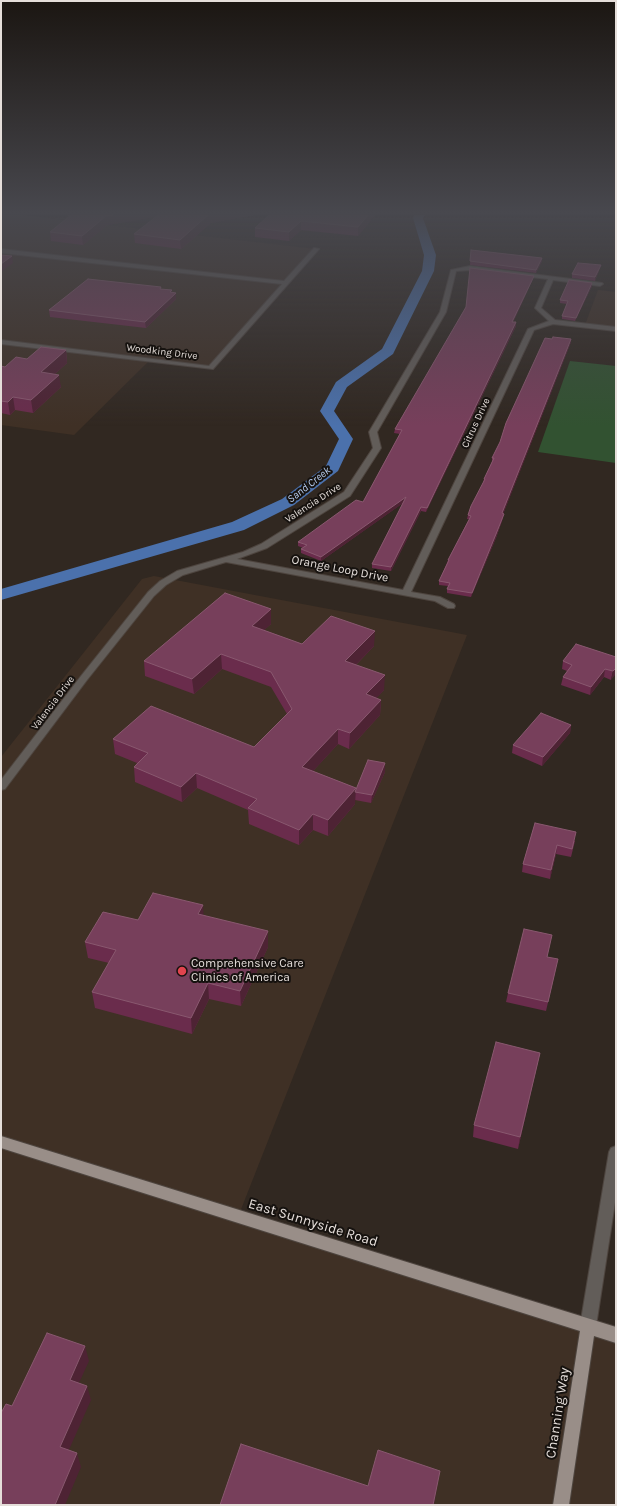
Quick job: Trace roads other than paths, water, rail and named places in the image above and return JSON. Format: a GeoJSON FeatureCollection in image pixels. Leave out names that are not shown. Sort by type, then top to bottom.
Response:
{"type":"FeatureCollection","features":[{"type":"Feature","properties":{"kind":"main road","name":"East Sunnyside Road"},"geometry":{"type":"LineString","coordinates":[[1,1142],[616,1335]]}},
{"type":"Feature","properties":{"kind":"main road","name":"Channing Way"},"geometry":{"type":"LineString","coordinates":[[561,1505],[588,1326]]}},
{"type":"Feature","properties":{"kind":"street","name":"Woodking Drive"},"geometry":{"type":"LineString","coordinates":[[1,342],[211,368],[283,285]]}},
{"type":"Feature","properties":{"kind":"street","name":"Valencia Drive"},"geometry":{"type":"LineString","coordinates":[[1,787],[151,594],[163,583],[180,573],[223,559],[246,554],[264,546],[347,494],[377,448],[373,432],[444,312],[450,285]]}},
{"type":"Feature","properties":{"kind":"street"},"geometry":{"type":"LineString","coordinates":[[548,285],[538,308],[553,322],[616,329]]}},
{"type":"Feature","properties":{"kind":"street","name":"Citrus Drive"},"geometry":{"type":"LineString","coordinates":[[406,593],[531,329],[553,322]]}},
{"type":"Feature","properties":{"kind":"street","name":"Orange Loop Drive"},"geometry":{"type":"LineString","coordinates":[[223,559],[437,599],[451,606]]}},
{"type":"Feature","properties":{"kind":"street"},"geometry":{"type":"LineString","coordinates":[[588,1326],[616,1152]]}},
{"type":"Feature","properties":{"kind":"waterway","name":"Sand Creek"},"geometry":{"type":"LineString","coordinates":[[1,595],[238,526],[288,502],[333,468],[346,439],[327,411],[341,385],[388,351],[421,285]]}},
{"type":"Feature","properties":{"kind":"place","name":"Comprehensive Care Clinics of America"},"geometry":{"type":"Point","coordinates":[182,971]}}]}
